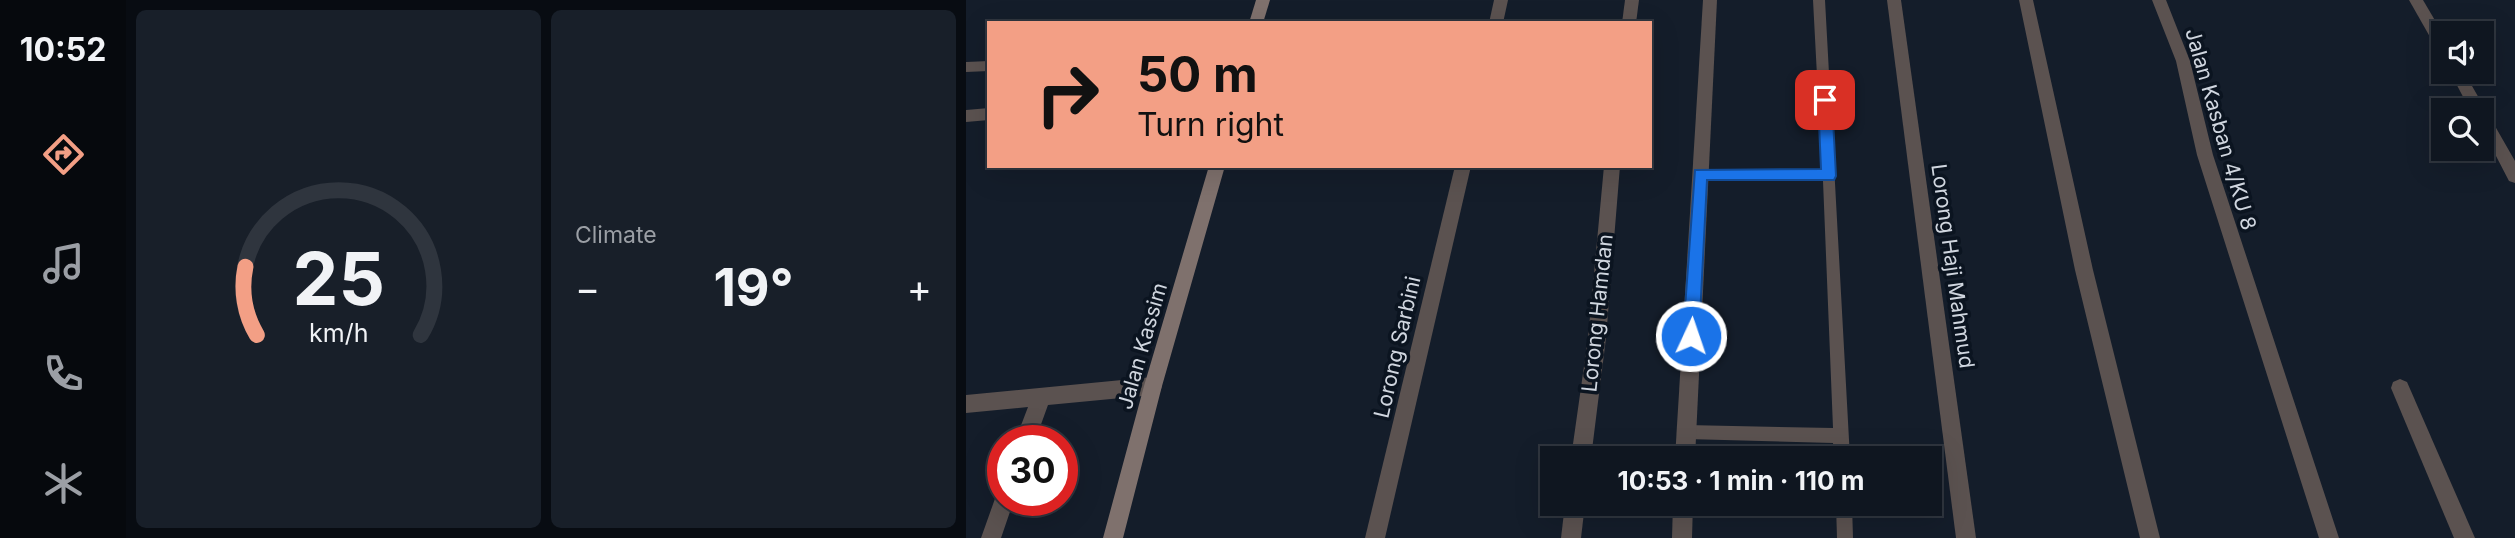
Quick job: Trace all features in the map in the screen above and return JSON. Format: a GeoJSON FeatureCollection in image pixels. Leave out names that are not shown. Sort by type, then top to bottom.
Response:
{"type":"FeatureCollection","features":[{"type":"Feature","properties":{"kind":"street"},"geometry":{"type":"LineString","coordinates":[[1257,21],[1262,0]]}},
{"type":"Feature","properties":{"kind":"street"},"geometry":{"type":"LineString","coordinates":[[1496,21],[1501,0]]}},
{"type":"Feature","properties":{"kind":"street"},"geometry":{"type":"LineString","coordinates":[[1629,21],[1632,0]]}},
{"type":"Feature","properties":{"kind":"street"},"geometry":{"type":"LineString","coordinates":[[1685,446],[1710,0]]}},
{"type":"Feature","properties":{"kind":"street","name":"Lorong Haji Mahmud"},"geometry":{"type":"LineString","coordinates":[[1894,0],[1966,538]]}},
{"type":"Feature","properties":{"kind":"street"},"geometry":{"type":"LineString","coordinates":[[2026,0],[2084,270],[2150,538]]}},
{"type":"Feature","properties":{"kind":"street","name":"Jalan Kasban 4/KU 8"},"geometry":{"type":"LineString","coordinates":[[2159,0],[2183,61],[2205,155],[2329,538]]}},
{"type":"Feature","properties":{"kind":"street"},"geometry":{"type":"LineString","coordinates":[[2416,0],[2431,26]]}},
{"type":"Feature","properties":{"kind":"street"},"geometry":{"type":"LineString","coordinates":[[966,67],[987,66]]}},
{"type":"Feature","properties":{"kind":"street"},"geometry":{"type":"LineString","coordinates":[[966,116],[987,114]]}},
{"type":"Feature","properties":{"kind":"street"},"geometry":{"type":"LineString","coordinates":[[2494,138],[2515,176]]}},
{"type":"Feature","properties":{"kind":"street","name":"Jalan Kassim"},"geometry":{"type":"LineString","coordinates":[[1113,538],[1153,386],[1216,168]]}},
{"type":"Feature","properties":{"kind":"street","name":"Lorong Sarbini"},"geometry":{"type":"LineString","coordinates":[[1375,538],[1463,168]]}},
{"type":"Feature","properties":{"kind":"street","name":"Lorong Hamdan"},"geometry":{"type":"LineString","coordinates":[[1583,446],[1597,338],[1612,168]]}},
{"type":"Feature","properties":{"kind":"street"},"geometry":{"type":"LineString","coordinates":[[966,404],[1153,386]]}},
{"type":"Feature","properties":{"kind":"street"},"geometry":{"type":"LineString","coordinates":[[2400,388],[2465,538]]}},
{"type":"Feature","properties":{"kind":"street"},"geometry":{"type":"LineString","coordinates":[[1031,425],[1041,397]]}},
{"type":"Feature","properties":{"kind":"street"},"geometry":{"type":"LineString","coordinates":[[990,538],[998,516]]}},
{"type":"Feature","properties":{"kind":"street"},"geometry":{"type":"LineString","coordinates":[[1571,538],[1574,516]]}},
{"type":"Feature","properties":{"kind":"street"},"geometry":{"type":"LineString","coordinates":[[1682,538],[1683,516]]}},
{"type":"Feature","properties":{"kind":"lane"},"geometry":{"type":"LineString","coordinates":[[1819,0],[1841,446]]}},
{"type":"Feature","properties":{"kind":"lane"},"geometry":{"type":"LineString","coordinates":[[1700,174],[1829,176]]}},
{"type":"Feature","properties":{"kind":"lane"},"geometry":{"type":"LineString","coordinates":[[1686,432],[1841,436]]}},
{"type":"Feature","properties":{"kind":"lane"},"geometry":{"type":"LineString","coordinates":[[1844,516],[1845,538]]}},
{"type":"Feature","properties":{"kind":"route"},"geometry":{"type":"LineString","coordinates":[[1691,336],[1700,174],[1829,176],[1825,100]]}}]}
